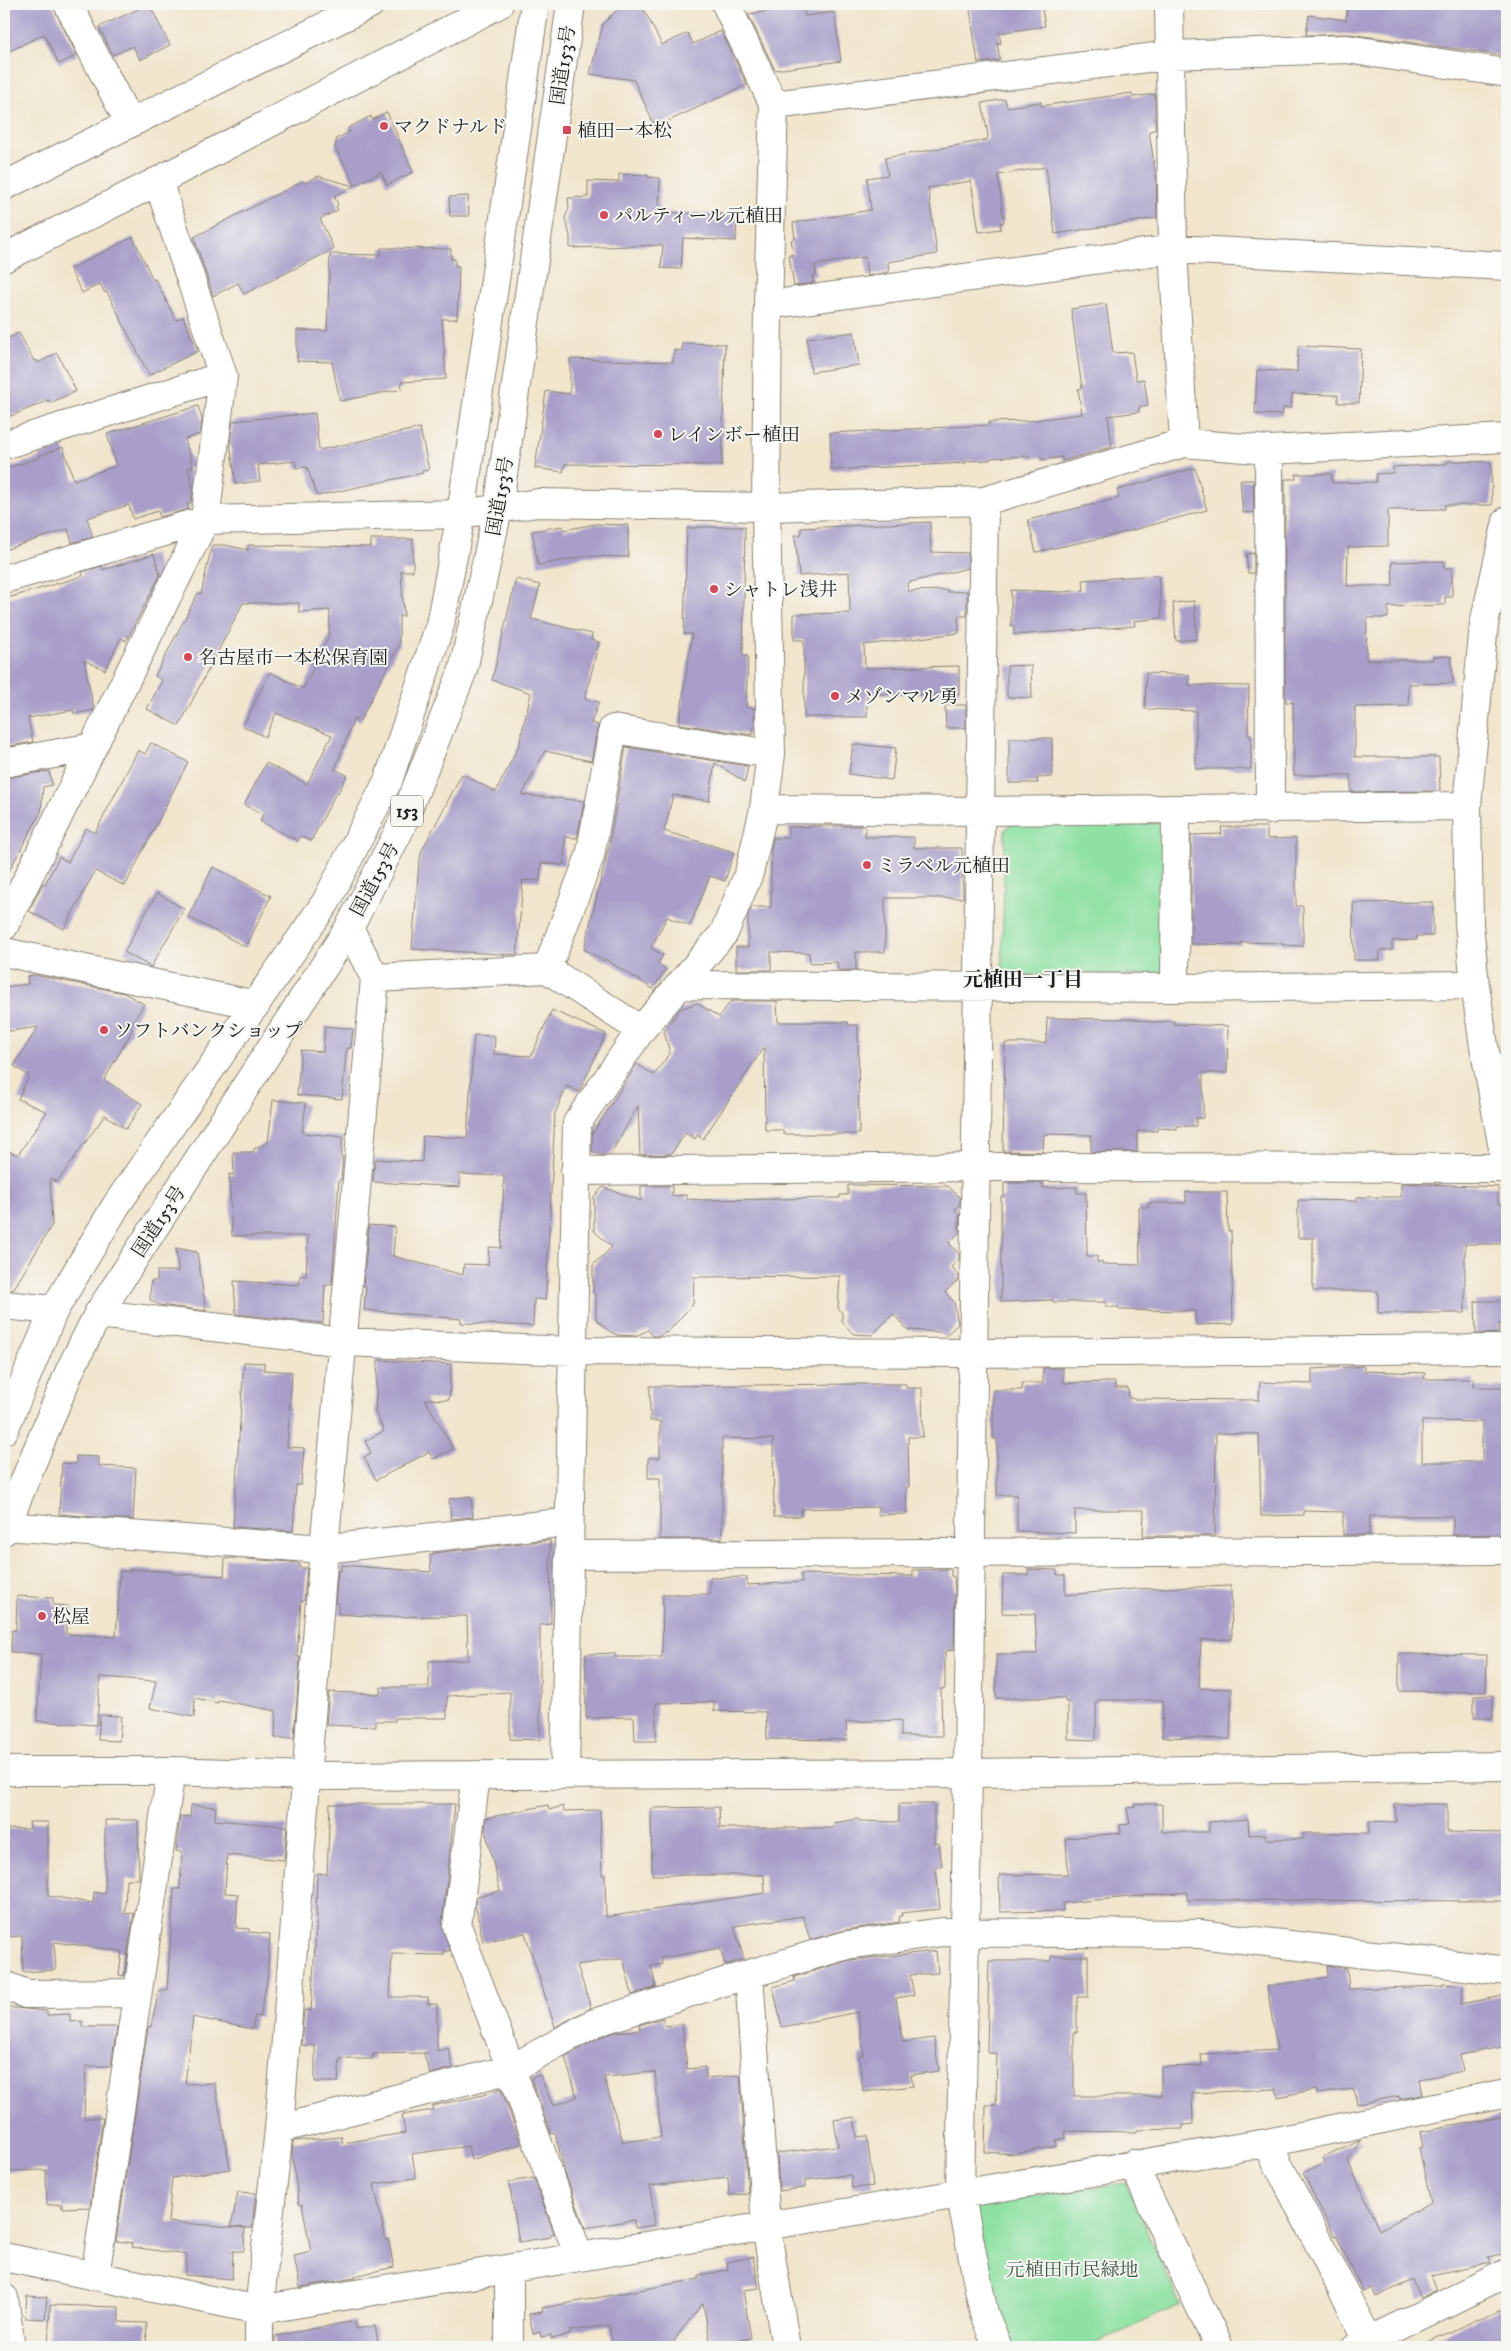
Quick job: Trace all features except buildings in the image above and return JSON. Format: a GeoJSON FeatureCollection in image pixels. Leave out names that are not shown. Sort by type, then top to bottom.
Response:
{"type":"FeatureCollection","features":[{"type":"Feature","properties":{"kind":"main road"},"geometry":{"type":"LineString","coordinates":[[68,4],[129,122]]}},
{"type":"Feature","properties":{"kind":"main road"},"geometry":{"type":"LineString","coordinates":[[4,186],[129,122],[370,4]]}},
{"type":"Feature","properties":{"kind":"main road"},"geometry":{"type":"LineString","coordinates":[[4,258],[158,181],[500,4]]}},
{"type":"Feature","properties":{"kind":"main road","name":"国道153号"},"geometry":{"type":"LineString","coordinates":[[4,1430],[54,1310],[118,1204],[326,902],[388,781],[440,625],[461,514],[535,4]]}},
{"type":"Feature","properties":{"kind":"main road","name":"国道153号"},"geometry":{"type":"LineString","coordinates":[[4,1529],[70,1370],[98,1314],[348,928],[400,828],[463,670],[498,508],[571,4]]}},
{"type":"Feature","properties":{"kind":"main road"},"geometry":{"type":"LineString","coordinates":[[565,1774],[576,1124],[641,1030],[682,985],[724,933],[749,873],[764,809],[771,754],[766,507],[768,305],[774,105],[726,4]]}},
{"type":"Feature","properties":{"kind":"main road"},"geometry":{"type":"LineString","coordinates":[[1169,4],[1173,249],[1184,443]]}},
{"type":"Feature","properties":{"kind":"main road"},"geometry":{"type":"LineString","coordinates":[[774,105],[1171,55],[1347,49],[1507,73]]}},
{"type":"Feature","properties":{"kind":"main road"},"geometry":{"type":"LineString","coordinates":[[4,926],[205,520],[224,376],[158,181]]}},
{"type":"Feature","properties":{"kind":"main road"},"geometry":{"type":"LineString","coordinates":[[768,305],[1173,249],[1507,266]]}},
{"type":"Feature","properties":{"kind":"main road"},"geometry":{"type":"LineString","coordinates":[[4,445],[224,376]]}},
{"type":"Feature","properties":{"kind":"main road"},"geometry":{"type":"LineString","coordinates":[[4,579],[205,520],[461,514],[538,503],[766,507],[984,501],[1184,443],[1270,450],[1507,438]]}},
{"type":"Feature","properties":{"kind":"main road"},"geometry":{"type":"LineString","coordinates":[[1270,450],[1270,810]]}},
{"type":"Feature","properties":{"kind":"main road"},"geometry":{"type":"LineString","coordinates":[[984,501],[974,1353],[960,2192],[984,2314],[998,2347]]}},
{"type":"Feature","properties":{"kind":"main road"},"geometry":{"type":"LineString","coordinates":[[575,1171],[976,1167],[1507,1169],[1484,1046],[1475,985],[1470,924],[1467,806],[1484,624],[1507,521]]}},
{"type":"Feature","properties":{"kind":"main road"},"geometry":{"type":"LineString","coordinates":[[547,969],[590,856],[613,729],[771,754]]}},
{"type":"Feature","properties":{"kind":"main road"},"geometry":{"type":"LineString","coordinates":[[4,763],[93,747]]}},
{"type":"Feature","properties":{"kind":"main road"},"geometry":{"type":"LineString","coordinates":[[764,809],[980,811],[1270,810],[1467,806]]}},
{"type":"Feature","properties":{"kind":"main road"},"geometry":{"type":"LineString","coordinates":[[1175,988],[1176,809]]}},
{"type":"Feature","properties":{"kind":"main road"},"geometry":{"type":"LineString","coordinates":[[259,2347],[259,2310],[279,2129],[308,1776],[324,1549],[344,1342],[375,978],[348,928]]}},
{"type":"Feature","properties":{"kind":"main road"},"geometry":{"type":"LineString","coordinates":[[4,952],[256,1005]]}},
{"type":"Feature","properties":{"kind":"main road"},"geometry":{"type":"LineString","coordinates":[[375,978],[547,969],[641,1030]]}},
{"type":"Feature","properties":{"kind":"main road"},"geometry":{"type":"LineString","coordinates":[[682,985],[1175,988],[1475,985]]}},
{"type":"Feature","properties":{"kind":"main road"},"geometry":{"type":"LineString","coordinates":[[4,1304],[54,1310]]}},
{"type":"Feature","properties":{"kind":"main road"},"geometry":{"type":"LineString","coordinates":[[98,1314],[344,1342],[573,1351],[974,1353],[1507,1349]]}},
{"type":"Feature","properties":{"kind":"main road"},"geometry":{"type":"LineString","coordinates":[[4,1529],[324,1549],[569,1522]]}},
{"type":"Feature","properties":{"kind":"main road"},"geometry":{"type":"LineString","coordinates":[[569,1555],[1507,1550]]}},
{"type":"Feature","properties":{"kind":"main road"},"geometry":{"type":"LineString","coordinates":[[4,1772],[171,1771],[308,1776],[968,1773],[1507,1766]]}},
{"type":"Feature","properties":{"kind":"main road"},"geometry":{"type":"LineString","coordinates":[[95,2276],[171,1771]]}},
{"type":"Feature","properties":{"kind":"main road"},"geometry":{"type":"LineString","coordinates":[[476,1775],[457,1926],[512,2069],[578,2257]]}},
{"type":"Feature","properties":{"kind":"main road"},"geometry":{"type":"LineString","coordinates":[[279,2129],[512,2069],[594,2023],[749,1974],[847,1945],[942,1932],[1199,1934],[1507,1971]]}},
{"type":"Feature","properties":{"kind":"main road"},"geometry":{"type":"LineString","coordinates":[[749,1974],[766,2226],[786,2347]]}},
{"type":"Feature","properties":{"kind":"main road"},"geometry":{"type":"LineString","coordinates":[[4,1985],[26,1994],[137,1993]]}},
{"type":"Feature","properties":{"kind":"main road"},"geometry":{"type":"LineString","coordinates":[[4,2257],[259,2310],[960,2192],[1267,2143],[1507,2093]]}},
{"type":"Feature","properties":{"kind":"main road"},"geometry":{"type":"LineString","coordinates":[[1267,2143],[1362,2344],[1507,2273]]}},
{"type":"Feature","properties":{"kind":"main road"},"geometry":{"type":"LineString","coordinates":[[1133,2164],[1219,2347]]}},
{"type":"Feature","properties":{"kind":"main road"},"geometry":{"type":"LineString","coordinates":[[509,2268],[509,2347]]}},
{"type":"Feature","properties":{"kind":"main road"},"geometry":{"type":"LineString","coordinates":[[4,2298],[11,2347]]}},
{"type":"Feature","properties":{"kind":"green space"},"geometry":{"type":"Polygon","coordinates":[[[1012,822],[1160,823],[1171,832],[1167,968],[1158,975],[1010,975],[1002,965],[1005,830],[1012,822]]]}},
{"type":"Feature","properties":{"kind":"green space","name":"元植田市民緑地"},"geometry":{"type":"Polygon","coordinates":[[[1126,2183],[1180,2305],[1088,2347],[1010,2347],[997,2316],[972,2205],[1126,2183]]]}},
{"type":"Feature","properties":{"kind":"place","name":"マクドナルド"},"geometry":{"type":"Point","coordinates":[384,126]}},
{"type":"Feature","properties":{"kind":"place","name":"植田一本松"},"geometry":{"type":"Point","coordinates":[567,130]}},
{"type":"Feature","properties":{"kind":"place","name":"パルティール元植田"},"geometry":{"type":"Point","coordinates":[604,215]}},
{"type":"Feature","properties":{"kind":"place","name":"レインボー植田"},"geometry":{"type":"Point","coordinates":[658,434]}},
{"type":"Feature","properties":{"kind":"place","name":"シャトレ浅井"},"geometry":{"type":"Point","coordinates":[714,589]}},
{"type":"Feature","properties":{"kind":"place","name":"名古屋市一本松保育園"},"geometry":{"type":"Point","coordinates":[188,657]}},
{"type":"Feature","properties":{"kind":"place","name":"メゾンマル勇"},"geometry":{"type":"Point","coordinates":[835,696]}},
{"type":"Feature","properties":{"kind":"place","name":"ミラベル元植田"},"geometry":{"type":"Point","coordinates":[867,865]}},
{"type":"Feature","properties":{"kind":"place","name":"ソフトバンクショップ"},"geometry":{"type":"Point","coordinates":[104,1030]}},
{"type":"Feature","properties":{"kind":"place","name":"松屋"},"geometry":{"type":"Point","coordinates":[42,1616]}},
{"type":"Feature","properties":{"kind":"district","name":"元植田一丁目"},"geometry":{"type":"Point","coordinates":[1023,979]}}]}
